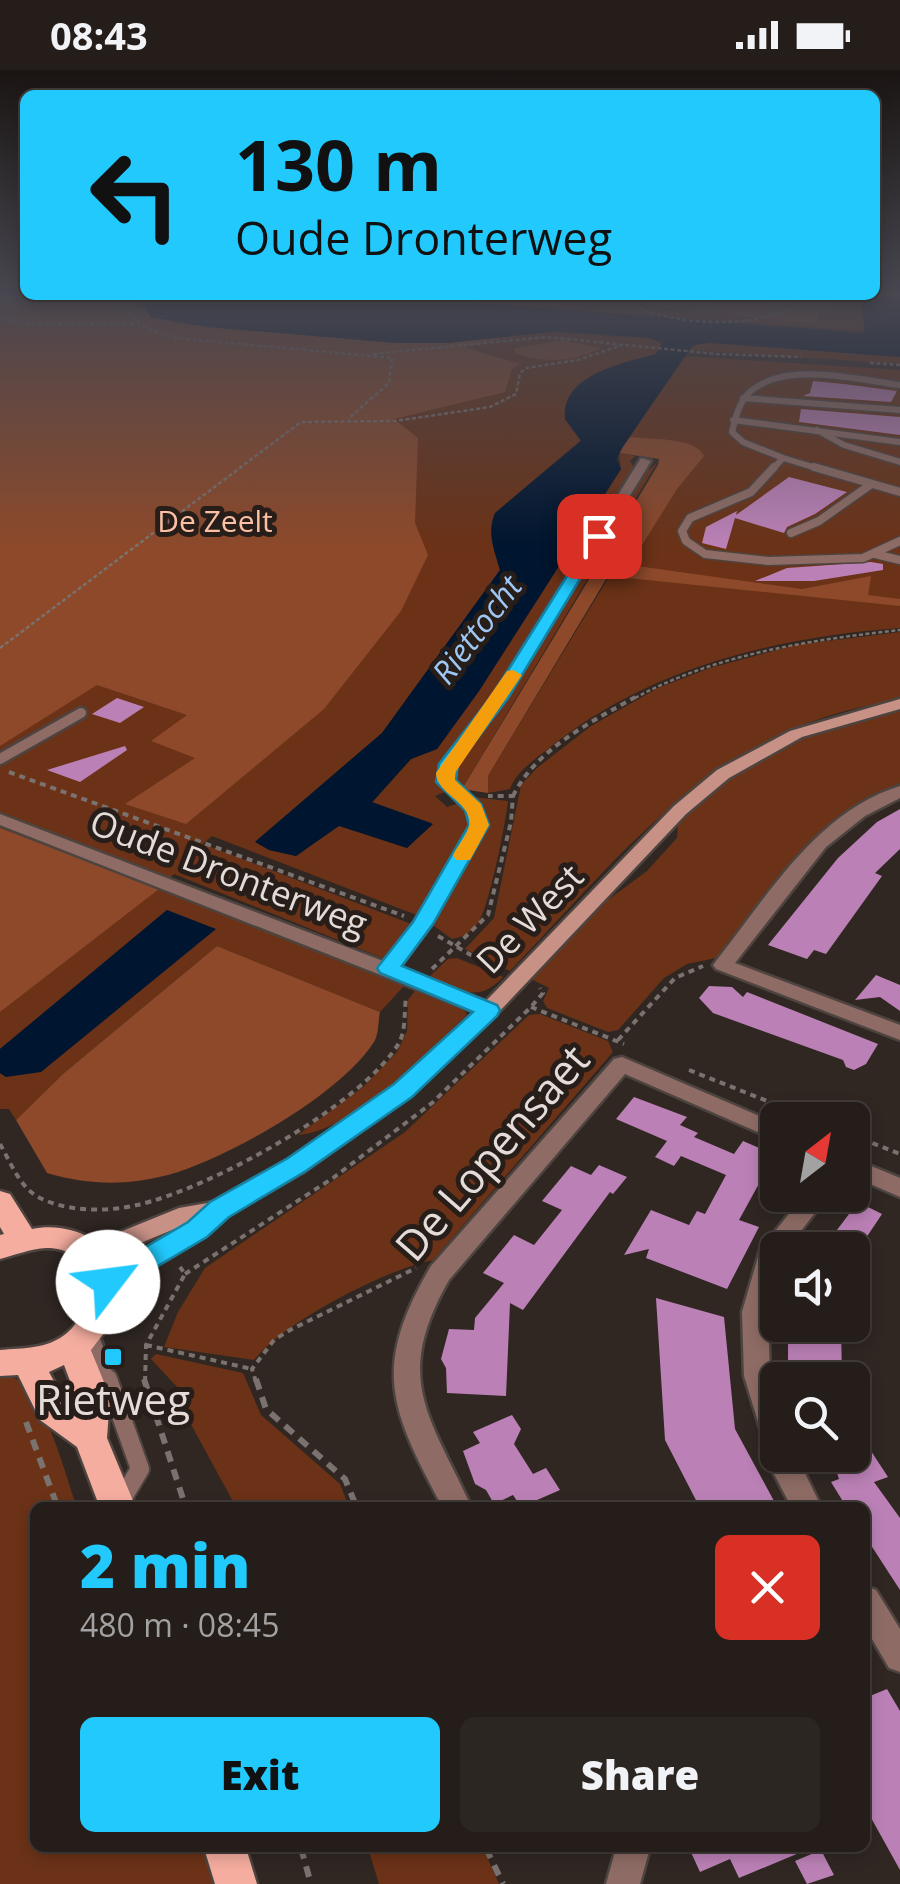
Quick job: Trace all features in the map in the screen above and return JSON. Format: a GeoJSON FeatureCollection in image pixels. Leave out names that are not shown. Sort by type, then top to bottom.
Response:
{"type":"FeatureCollection","features":[{"type":"Feature","properties":{"kind":"main road","name":"De West"},"geometry":{"type":"LineString","coordinates":[[92,1254],[197,1230],[220,1210],[297,1164],[403,1090],[489,1010],[680,810],[723,774],[796,734],[900,704]]}},
{"type":"Feature","properties":{"kind":"main road"},"geometry":{"type":"LineString","coordinates":[[0,1202],[12,1244],[68,1242],[92,1254],[108,1282],[107,1298],[81,1337],[14,1363],[52,1410],[90,1438]]}},
{"type":"Feature","properties":{"kind":"main road","name":"De West"},"geometry":{"type":"LineString","coordinates":[[108,1282],[160,1238]]}},
{"type":"Feature","properties":{"kind":"main road"},"geometry":{"type":"LineString","coordinates":[[81,1337],[93,1398],[90,1438],[116,1502]]}},
{"type":"Feature","properties":{"kind":"main road"},"geometry":{"type":"LineString","coordinates":[[226,1852],[236,1884]]}},
{"type":"Feature","properties":{"kind":"street"},"geometry":{"type":"LineString","coordinates":[[388,968],[422,924],[479,825],[474,808],[446,782],[448,764],[500,698],[645,460]]}},
{"type":"Feature","properties":{"kind":"street"},"geometry":{"type":"LineString","coordinates":[[900,791],[859,812],[820,843],[724,965],[900,1033]]}},
{"type":"Feature","properties":{"kind":"street","name":"Oude Dronterweg"},"geometry":{"type":"LineString","coordinates":[[0,818],[489,1010]]}},
{"type":"Feature","properties":{"kind":"street","name":"De Lopensaet"},"geometry":{"type":"LineString","coordinates":[[455,1502],[420,1440],[403,1358],[417,1307],[440,1272],[622,1064],[760,1125]]}},
{"type":"Feature","properties":{"kind":"street"},"geometry":{"type":"LineString","coordinates":[[870,1174],[900,1188]]}},
{"type":"Feature","properties":{"kind":"street"},"geometry":{"type":"LineString","coordinates":[[760,1385],[756,1312],[772,1250],[803,1212]]}},
{"type":"Feature","properties":{"kind":"street"},"geometry":{"type":"LineString","coordinates":[[787,1472],[804,1502]]}},
{"type":"Feature","properties":{"kind":"street"},"geometry":{"type":"LineString","coordinates":[[870,1608],[900,1658]]}},
{"type":"Feature","properties":{"kind":"street"},"geometry":{"type":"LineString","coordinates":[[623,1884],[632,1852]]}},
{"type":"Feature","properties":{"kind":"lane"},"geometry":{"type":"LineString","coordinates":[[900,385],[777,378],[755,386],[743,398],[732,432],[736,438],[783,458],[900,492]]}},
{"type":"Feature","properties":{"kind":"lane"},"geometry":{"type":"LineString","coordinates":[[743,398],[900,410]]}},
{"type":"Feature","properties":{"kind":"lane"},"geometry":{"type":"LineString","coordinates":[[733,420],[900,442]]}},
{"type":"Feature","properties":{"kind":"lane"},"geometry":{"type":"LineString","coordinates":[[817,429],[834,441],[900,462]]}},
{"type":"Feature","properties":{"kind":"lane"},"geometry":{"type":"LineString","coordinates":[[783,458],[751,492],[690,518],[682,532],[686,541],[704,554],[742,560],[835,561],[876,554],[900,541]]}},
{"type":"Feature","properties":{"kind":"lane"},"geometry":{"type":"LineString","coordinates":[[792,533],[819,521],[870,485]]}},
{"type":"Feature","properties":{"kind":"lane"},"geometry":{"type":"LineString","coordinates":[[876,554],[900,560]]}},
{"type":"Feature","properties":{"kind":"lane"},"geometry":{"type":"LineString","coordinates":[[0,759],[80,714]]}},
{"type":"Feature","properties":{"kind":"lane"},"geometry":{"type":"LineString","coordinates":[[81,1337],[140,1469],[121,1502]]}},
{"type":"Feature","properties":{"kind":"path"},"geometry":{"type":"LineString","coordinates":[[348,419],[389,383],[390,378]]}},
{"type":"Feature","properties":{"kind":"path"},"geometry":{"type":"LineString","coordinates":[[0,648],[301,422],[395,421],[490,407],[516,394],[519,378]]}},
{"type":"Feature","properties":{"kind":"path"},"geometry":{"type":"LineString","coordinates":[[462,796],[513,796],[530,768],[572,736],[655,687],[723,661],[790,644],[900,630]]}},
{"type":"Feature","properties":{"kind":"path"},"geometry":{"type":"LineString","coordinates":[[0,769],[241,854],[422,924]]}},
{"type":"Feature","properties":{"kind":"path","name":"De West"},"geometry":{"type":"LineString","coordinates":[[0,1144],[26,1188],[41,1198],[80,1208],[138,1205],[230,1169],[358,1086],[398,1044],[405,999],[418,980],[488,916],[511,822],[513,796]]}},
{"type":"Feature","properties":{"kind":"path"},"geometry":{"type":"LineString","coordinates":[[622,1064],[617,1042],[675,978],[699,966],[724,965]]}},
{"type":"Feature","properties":{"kind":"path","name":"De West"},"geometry":{"type":"LineString","coordinates":[[185,1274],[333,1178],[432,1103],[531,1007]]}},
{"type":"Feature","properties":{"kind":"path"},"geometry":{"type":"LineString","coordinates":[[870,1142],[900,1154]]}},
{"type":"Feature","properties":{"kind":"path"},"geometry":{"type":"LineString","coordinates":[[138,1205],[185,1274],[146,1346],[145,1390],[184,1502]]}},
{"type":"Feature","properties":{"kind":"path"},"geometry":{"type":"LineString","coordinates":[[252,1369],[274,1340],[350,1298],[414,1268],[426,1266],[440,1272]]}},
{"type":"Feature","properties":{"kind":"path"},"geometry":{"type":"LineString","coordinates":[[146,1346],[252,1369]]}},
{"type":"Feature","properties":{"kind":"path"},"geometry":{"type":"LineString","coordinates":[[252,1369],[266,1409],[333,1466],[345,1480],[354,1502]]}},
{"type":"Feature","properties":{"kind":"path"},"geometry":{"type":"LineString","coordinates":[[302,1852],[311,1884]]}},
{"type":"Feature","properties":{"kind":"path"},"geometry":{"type":"LineString","coordinates":[[488,1852],[504,1884]]}},
{"type":"Feature","properties":{"kind":"green space","name":"De Zeelt"},"geometry":{"type":"Polygon","coordinates":[[[0,378],[590,378],[574,391],[567,404],[565,419],[581,440],[495,513],[492,535],[500,570],[382,733],[256,841],[270,850],[296,856],[339,825],[407,848],[432,823],[372,803],[411,759],[437,749],[479,691],[621,469],[619,453],[635,456],[630,461],[635,469],[493,697],[440,767],[438,781],[448,791],[435,796],[447,807],[462,802],[472,824],[419,916],[212,836],[203,844],[414,925],[385,959],[174,874],[160,888],[404,986],[380,1012],[217,946],[64,1073],[16,1120],[9,1109],[0,1109],[0,1073],[6,1077],[167,910],[0,1049],[0,378]]]}},
{"type":"Feature","properties":{"kind":"green space"},"geometry":{"type":"Polygon","coordinates":[[[0,378],[509,378],[505,392],[394,419],[418,438],[415,523],[428,555],[401,611],[324,709],[186,824],[125,804],[195,758],[151,741],[187,715],[97,685],[0,746],[0,378]]]}},
{"type":"Feature","properties":{"kind":"green space"},"geometry":{"type":"Polygon","coordinates":[[[670,378],[900,378],[900,628],[762,648],[673,676],[591,718],[528,765],[510,789],[488,793],[488,776],[683,455],[630,437],[670,378]]]}},
{"type":"Feature","properties":{"kind":"green space"},"geometry":{"type":"Polygon","coordinates":[[[630,437],[682,442],[704,456],[677,489],[637,553],[633,561],[637,566],[802,589],[871,576],[868,595],[900,599],[900,606],[608,576],[488,776],[488,793],[462,789],[658,465],[659,459],[619,453],[630,437]]]}},
{"type":"Feature","properties":{"kind":"green space"},"geometry":{"type":"Polygon","coordinates":[[[657,463],[462,789],[453,780],[452,771],[509,693],[638,479],[657,463]]]}},
{"type":"Feature","properties":{"kind":"green space"},"geometry":{"type":"Polygon","coordinates":[[[900,632],[900,700],[836,714],[779,735],[728,764],[681,798],[638,837],[510,971],[465,949],[494,918],[521,785],[591,726],[658,688],[710,668],[795,645],[900,632]]]}},
{"type":"Feature","properties":{"kind":"green space"},"geometry":{"type":"Polygon","coordinates":[[[900,710],[900,785],[855,807],[825,829],[716,958],[687,964],[664,978],[618,1030],[608,1032],[547,1008],[543,1001],[549,988],[531,979],[601,905],[647,871],[677,838],[678,823],[718,786],[799,739],[900,710]]]}},
{"type":"Feature","properties":{"kind":"green space"},"geometry":{"type":"Polygon","coordinates":[[[473,797],[508,801],[507,811],[482,915],[470,931],[452,939],[430,923],[470,854],[473,797]]]}},
{"type":"Feature","properties":{"kind":"green space"},"geometry":{"type":"Polygon","coordinates":[[[0,828],[159,889],[0,1012],[0,828]]]}},
{"type":"Feature","properties":{"kind":"green space"},"geometry":{"type":"Polygon","coordinates":[[[217,946],[380,1012],[374,1042],[336,1083],[310,1103],[251,1139],[193,1167],[153,1179],[122,1182],[92,1182],[47,1173],[16,1120],[64,1073],[217,946]]]}},
{"type":"Feature","properties":{"kind":"green space"},"geometry":{"type":"Polygon","coordinates":[[[457,958],[503,977],[485,990],[468,992],[429,977],[448,959],[457,958]]]}},
{"type":"Feature","properties":{"kind":"green space"},"geometry":{"type":"Polygon","coordinates":[[[418,987],[462,1005],[467,1015],[365,1105],[320,1130],[298,1135],[363,1087],[397,1052],[407,1031],[408,1000],[418,987]]]}},
{"type":"Feature","properties":{"kind":"green space"},"geometry":{"type":"Polygon","coordinates":[[[540,1014],[608,1041],[613,1052],[433,1260],[389,1274],[337,1299],[288,1329],[254,1360],[164,1347],[178,1312],[205,1268],[405,1132],[529,1015],[540,1014]]]}},
{"type":"Feature","properties":{"kind":"green space"},"geometry":{"type":"Polygon","coordinates":[[[156,1354],[243,1373],[261,1415],[340,1484],[347,1502],[233,1502],[181,1406],[180,1390],[151,1359],[156,1354]]]}},
{"type":"Feature","properties":{"kind":"green space"},"geometry":{"type":"Polygon","coordinates":[[[0,1372],[29,1391],[40,1408],[75,1502],[30,1502],[30,1852],[205,1852],[215,1884],[0,1884],[0,1372]]]}},
{"type":"Feature","properties":{"kind":"green space"},"geometry":{"type":"Polygon","coordinates":[[[369,1852],[485,1852],[499,1884],[379,1884],[369,1852]]]}},
{"type":"Feature","properties":{"kind":"water","name":"Riettocht"},"geometry":{"type":"Polygon","coordinates":[[[589,378],[670,378],[623,446],[617,459],[621,469],[479,691],[437,749],[411,759],[372,802],[433,824],[407,848],[339,826],[296,856],[269,850],[255,842],[382,733],[500,570],[491,535],[495,513],[581,441],[565,419],[566,404],[589,378]]]}},
{"type":"Feature","properties":{"kind":"water"},"geometry":{"type":"Polygon","coordinates":[[[167,910],[216,929],[41,1072],[6,1077],[0,1073],[0,1049],[167,910]]]}},
{"type":"Feature","properties":{"kind":"building"},"geometry":{"type":"Polygon","coordinates":[[[813,381],[897,391],[891,402],[803,396],[810,393],[813,381]]]}},
{"type":"Feature","properties":{"kind":"building"},"geometry":{"type":"Polygon","coordinates":[[[801,409],[900,417],[900,435],[799,422],[801,409]]]}},
{"type":"Feature","properties":{"kind":"building"},"geometry":{"type":"Polygon","coordinates":[[[789,477],[847,492],[787,527],[784,533],[735,518],[726,549],[702,543],[706,527],[737,511],[736,515],[789,477]]]}},
{"type":"Feature","properties":{"kind":"building"},"geometry":{"type":"Polygon","coordinates":[[[883,564],[883,570],[814,581],[755,581],[787,568],[883,564]]]}},
{"type":"Feature","properties":{"kind":"building"},"geometry":{"type":"Polygon","coordinates":[[[117,698],[144,707],[120,723],[92,714],[117,698]]]}},
{"type":"Feature","properties":{"kind":"building"},"geometry":{"type":"Polygon","coordinates":[[[125,746],[127,750],[80,782],[47,770],[125,746]]]}},
{"type":"Feature","properties":{"kind":"building"},"geometry":{"type":"Polygon","coordinates":[[[900,809],[900,849],[875,873],[882,876],[826,954],[814,950],[807,959],[768,945],[838,858],[877,822],[900,809]]]}},
{"type":"Feature","properties":{"kind":"building"},"geometry":{"type":"Polygon","coordinates":[[[876,975],[900,985],[900,1011],[880,997],[855,1000],[876,975]]]}},
{"type":"Feature","properties":{"kind":"building"},"geometry":{"type":"Polygon","coordinates":[[[709,986],[732,987],[743,997],[747,992],[878,1044],[866,1064],[854,1070],[846,1067],[843,1060],[713,1013],[699,998],[709,986]]]}},
{"type":"Feature","properties":{"kind":"building"},"geometry":{"type":"Polygon","coordinates":[[[634,1097],[687,1117],[680,1125],[698,1133],[694,1137],[734,1154],[743,1141],[760,1148],[760,1182],[739,1220],[759,1227],[727,1289],[646,1258],[649,1249],[624,1255],[651,1210],[689,1225],[697,1211],[705,1214],[726,1175],[681,1156],[674,1166],[655,1157],[667,1141],[616,1119],[634,1097]]]}},
{"type":"Feature","properties":{"kind":"building"},"geometry":{"type":"Polygon","coordinates":[[[599,1165],[627,1177],[613,1194],[610,1192],[523,1310],[510,1303],[506,1396],[447,1393],[446,1368],[441,1359],[449,1329],[474,1330],[475,1318],[504,1283],[483,1273],[514,1235],[534,1245],[562,1210],[542,1201],[571,1166],[591,1175],[599,1165]]]}},
{"type":"Feature","properties":{"kind":"building"},"geometry":{"type":"Polygon","coordinates":[[[870,1208],[882,1214],[870,1232],[836,1232],[850,1212],[870,1212],[870,1208]]]}},
{"type":"Feature","properties":{"kind":"building"},"geometry":{"type":"Polygon","coordinates":[[[656,1298],[724,1317],[735,1429],[774,1501],[697,1502],[665,1440],[656,1298]]]}},
{"type":"Feature","properties":{"kind":"building"},"geometry":{"type":"Polygon","coordinates":[[[788,1342],[841,1342],[842,1362],[788,1362],[788,1342]]]}},
{"type":"Feature","properties":{"kind":"building"},"geometry":{"type":"Polygon","coordinates":[[[512,1415],[521,1429],[514,1444],[533,1474],[546,1468],[560,1490],[532,1502],[518,1502],[513,1495],[493,1502],[486,1490],[475,1484],[463,1451],[480,1443],[473,1432],[512,1415]]]}},
{"type":"Feature","properties":{"kind":"building"},"geometry":{"type":"Polygon","coordinates":[[[870,1450],[888,1477],[874,1482],[900,1518],[900,1590],[870,1544],[870,1502],[843,1502],[831,1482],[839,1479],[837,1472],[870,1472],[870,1450]]]}},
{"type":"Feature","properties":{"kind":"building"},"geometry":{"type":"Polygon","coordinates":[[[887,1689],[900,1711],[900,1870],[870,1816],[870,1696],[887,1689]]]}},
{"type":"Feature","properties":{"kind":"building"},"geometry":{"type":"Polygon","coordinates":[[[691,1852],[801,1852],[739,1878],[730,1859],[700,1872],[691,1852]]]}},
{"type":"Feature","properties":{"kind":"building"},"geometry":{"type":"Polygon","coordinates":[[[822,1852],[834,1875],[807,1884],[795,1861],[822,1852]]]}},
{"type":"Feature","properties":{"kind":"slow traffic"},"geometry":{"type":"LineString","coordinates":[[463,855],[479,825],[478,817],[474,808],[446,782],[445,773],[513,675]]}},
{"type":"Feature","properties":{"kind":"place","name":"Rietweg"},"geometry":{"type":"Point","coordinates":[113,1357]}},
{"type":"Feature","properties":{"kind":"route"},"geometry":{"type":"LineString","coordinates":[[108,1282],[197,1230],[220,1210],[297,1164],[403,1090],[489,1010],[388,968],[422,924],[479,825],[474,808],[446,782],[448,764],[500,698],[599,536]]}}]}
